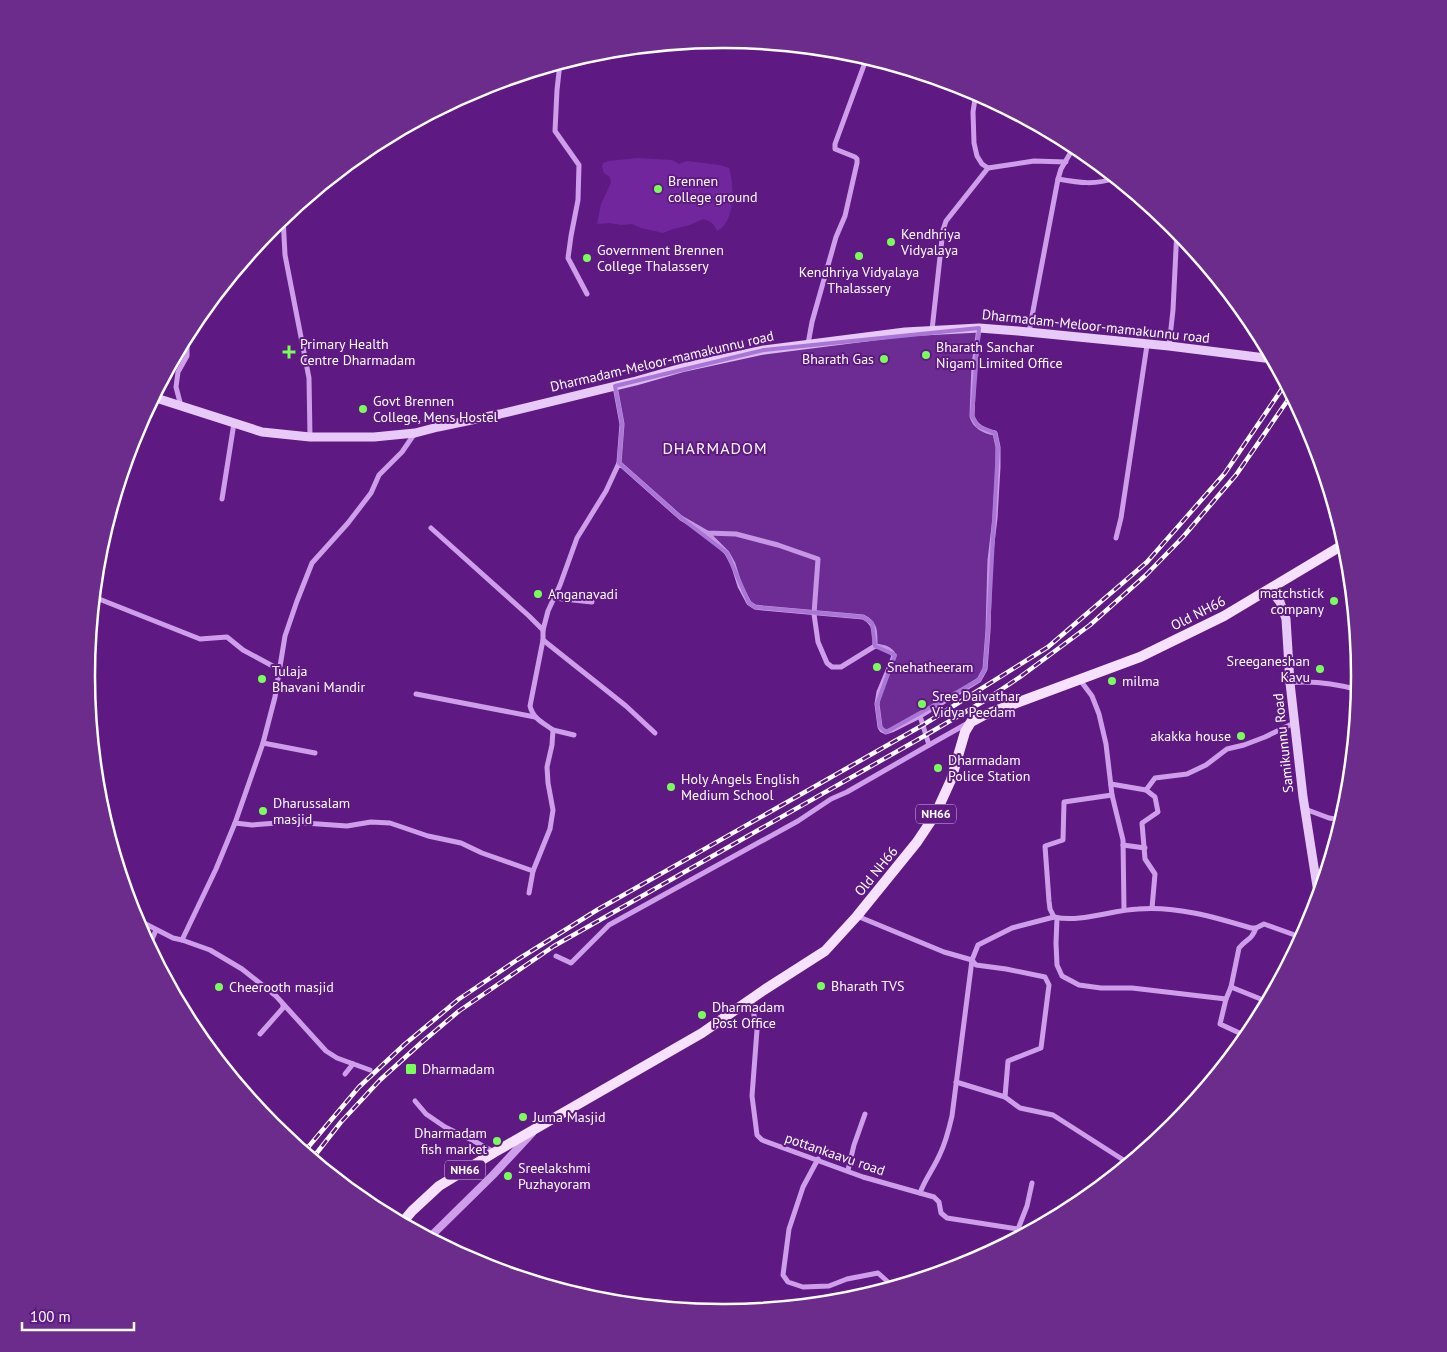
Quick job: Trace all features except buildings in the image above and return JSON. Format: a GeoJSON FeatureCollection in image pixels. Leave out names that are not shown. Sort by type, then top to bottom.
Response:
{"type":"FeatureCollection","features":[{"type":"Feature","properties":{"kind":"main road","name":"Dharmadam-Meloor-mamakunnu road"},"geometry":{"type":"LineString","coordinates":[[159,399],[262,432],[310,437],[374,437],[415,433],[636,381],[685,367],[755,352],[904,332],[979,328],[1169,346],[1266,358]]}},
{"type":"Feature","properties":{"kind":"main road","name":"Old NH66"},"geometry":{"type":"LineString","coordinates":[[406,1218],[440,1186],[536,1128],[702,1033],[825,951],[857,916],[917,842],[935,815],[951,780],[965,732],[971,722],[984,715],[1140,658],[1224,616],[1339,547]]}},
{"type":"Feature","properties":{"kind":"main road","name":"Samikunnu Road"},"geometry":{"type":"LineString","coordinates":[[1270,589],[1280,602],[1286,618],[1290,683],[1304,809],[1317,884]]}},
{"type":"Feature","properties":{"kind":"street"},"geometry":{"type":"LineString","coordinates":[[808,344],[812,322],[836,237],[845,216],[857,163],[855,157],[836,149],[835,144],[864,64]]}},
{"type":"Feature","properties":{"kind":"street"},"geometry":{"type":"LineString","coordinates":[[559,70],[555,131],[579,165],[578,200],[570,236],[568,258],[587,294]]}},
{"type":"Feature","properties":{"kind":"street"},"geometry":{"type":"LineString","coordinates":[[975,100],[973,112],[974,143],[977,156],[982,164],[988,168],[1034,161],[1066,162]]}},
{"type":"Feature","properties":{"kind":"street"},"geometry":{"type":"LineString","coordinates":[[1029,332],[1058,179],[1061,169],[1071,152]]}},
{"type":"Feature","properties":{"kind":"street"},"geometry":{"type":"LineString","coordinates":[[932,330],[943,230],[946,221],[988,168]]}},
{"type":"Feature","properties":{"kind":"street"},"geometry":{"type":"LineString","coordinates":[[1058,179],[1090,183],[1100,183],[1110,180]]}},
{"type":"Feature","properties":{"kind":"street"},"geometry":{"type":"LineString","coordinates":[[284,228],[285,255],[309,378],[310,437]]}},
{"type":"Feature","properties":{"kind":"street"},"geometry":{"type":"LineString","coordinates":[[1169,346],[1176,241]]}},
{"type":"Feature","properties":{"kind":"street"},"geometry":{"type":"LineString","coordinates":[[707,533],[736,534],[778,545],[818,559],[814,614],[818,642],[827,663],[832,667],[841,667],[875,646],[886,648],[894,656],[879,692],[877,704],[880,726],[886,732],[920,716],[979,680],[985,669],[998,447],[995,433],[985,432],[978,426],[972,416],[974,365],[979,328]]}},
{"type":"Feature","properties":{"kind":"street"},"geometry":{"type":"LineString","coordinates":[[1116,538],[1121,518],[1147,345]]}},
{"type":"Feature","properties":{"kind":"street"},"geometry":{"type":"LineString","coordinates":[[181,406],[176,387],[178,372],[187,356],[187,349]]}},
{"type":"Feature","properties":{"kind":"street"},"geometry":{"type":"LineString","coordinates":[[535,718],[532,713],[531,700],[548,611],[560,585],[577,538],[606,490],[619,463],[622,424],[615,386]]}},
{"type":"Feature","properties":{"kind":"street"},"geometry":{"type":"LineString","coordinates":[[222,500],[234,423]]}},
{"type":"Feature","properties":{"kind":"street"},"geometry":{"type":"LineString","coordinates":[[182,940],[216,869],[235,823],[263,743],[275,696],[285,636],[312,563],[348,523],[371,493],[379,475],[402,452],[415,433]]}},
{"type":"Feature","properties":{"kind":"street"},"geometry":{"type":"LineString","coordinates":[[619,463],[681,518],[707,533],[727,553],[749,603],[755,607],[763,608],[863,617],[874,627],[875,646]]}},
{"type":"Feature","properties":{"kind":"street"},"geometry":{"type":"LineString","coordinates":[[431,528],[543,630]]}},
{"type":"Feature","properties":{"kind":"street"},"geometry":{"type":"LineString","coordinates":[[554,598],[592,602]]}},
{"type":"Feature","properties":{"kind":"street"},"geometry":{"type":"LineString","coordinates":[[99,599],[200,639],[227,637],[243,650],[280,670]]}},
{"type":"Feature","properties":{"kind":"street"},"geometry":{"type":"LineString","coordinates":[[543,640],[626,706],[654,733]]}},
{"type":"Feature","properties":{"kind":"street"},"geometry":{"type":"LineString","coordinates":[[1080,680],[1092,696],[1099,714],[1106,744],[1112,796],[1123,840],[1124,910]]}},
{"type":"Feature","properties":{"kind":"street"},"geometry":{"type":"LineString","coordinates":[[1290,683],[1309,681],[1352,689]]}},
{"type":"Feature","properties":{"kind":"street"},"geometry":{"type":"LineString","coordinates":[[416,694],[535,718],[553,730],[574,735]]}},
{"type":"Feature","properties":{"kind":"street"},"geometry":{"type":"LineString","coordinates":[[920,716],[929,745]]}},
{"type":"Feature","properties":{"kind":"street"},"geometry":{"type":"LineString","coordinates":[[556,956],[571,963],[609,925],[798,821],[831,799],[847,792],[971,722]]}},
{"type":"Feature","properties":{"kind":"street"},"geometry":{"type":"LineString","coordinates":[[1146,790],[1155,778],[1187,774],[1206,765],[1227,749],[1265,738],[1295,722]]}},
{"type":"Feature","properties":{"kind":"street"},"geometry":{"type":"LineString","coordinates":[[529,893],[533,871],[550,829],[553,810],[547,767],[553,730]]}},
{"type":"Feature","properties":{"kind":"street"},"geometry":{"type":"LineString","coordinates":[[263,743],[315,753]]}},
{"type":"Feature","properties":{"kind":"street"},"geometry":{"type":"LineString","coordinates":[[1111,784],[1146,790],[1155,796],[1158,812],[1142,823],[1145,859],[1155,874],[1152,908]]}},
{"type":"Feature","properties":{"kind":"street"},"geometry":{"type":"LineString","coordinates":[[1112,796],[1064,802],[1063,840],[1045,846],[1050,909],[1056,917],[1057,965],[1062,976],[1080,985],[1101,988],[1132,988],[1226,999]]}},
{"type":"Feature","properties":{"kind":"street"},"geometry":{"type":"LineString","coordinates":[[1304,809],[1336,819]]}},
{"type":"Feature","properties":{"kind":"street"},"geometry":{"type":"LineString","coordinates":[[235,823],[252,826],[290,822],[347,826],[371,822],[390,823],[428,836],[461,844],[533,871]]}},
{"type":"Feature","properties":{"kind":"street"},"geometry":{"type":"LineString","coordinates":[[1123,845],[1145,848]]}},
{"type":"Feature","properties":{"kind":"street"},"geometry":{"type":"LineString","coordinates":[[920,1193],[940,1154],[947,1137],[952,1116],[972,960],[978,945],[1012,928],[1056,917],[1099,915],[1124,910],[1152,908],[1200,913],[1251,928],[1264,924],[1295,936]]}},
{"type":"Feature","properties":{"kind":"street"},"geometry":{"type":"LineString","coordinates":[[857,916],[944,952],[972,960],[976,965],[1006,968],[1045,977],[1049,985],[1041,1048],[1008,1061],[1005,1097]]}},
{"type":"Feature","properties":{"kind":"street"},"geometry":{"type":"LineString","coordinates":[[147,925],[172,938],[210,950],[242,969],[276,996],[326,1051],[337,1058],[370,1070]]}},
{"type":"Feature","properties":{"kind":"street"},"geometry":{"type":"LineString","coordinates":[[1240,1033],[1220,1024],[1231,987],[1239,948],[1242,943],[1252,937],[1256,928]]}},
{"type":"Feature","properties":{"kind":"street"},"geometry":{"type":"LineString","coordinates":[[153,938],[156,930]]}},
{"type":"Feature","properties":{"kind":"street"},"geometry":{"type":"LineString","coordinates":[[1231,987],[1262,1000]]}},
{"type":"Feature","properties":{"kind":"street","name":"pottankaavu road"},"geometry":{"type":"LineString","coordinates":[[751,999],[758,1030],[752,1096],[757,1135],[762,1140],[863,1177],[934,1197],[939,1202],[941,1213],[947,1218],[1018,1229]]}},
{"type":"Feature","properties":{"kind":"street"},"geometry":{"type":"LineString","coordinates":[[260,1034],[283,1008],[282,1003]]}},
{"type":"Feature","properties":{"kind":"street"},"geometry":{"type":"LineString","coordinates":[[345,1074],[353,1064]]}},
{"type":"Feature","properties":{"kind":"street"},"geometry":{"type":"LineString","coordinates":[[956,1082],[1005,1097],[1020,1108],[1053,1115],[1124,1160]]}},
{"type":"Feature","properties":{"kind":"street"},"geometry":{"type":"LineString","coordinates":[[415,1101],[426,1114],[445,1127],[495,1152]]}},
{"type":"Feature","properties":{"kind":"street"},"geometry":{"type":"LineString","coordinates":[[848,1170],[854,1145],[865,1114]]}},
{"type":"Feature","properties":{"kind":"street"},"geometry":{"type":"LineString","coordinates":[[434,1233],[493,1175],[536,1128]]}},
{"type":"Feature","properties":{"kind":"street"},"geometry":{"type":"LineString","coordinates":[[818,1160],[803,1187],[789,1230],[783,1275],[788,1282],[802,1287],[829,1286],[847,1279],[878,1272],[888,1283]]}},
{"type":"Feature","properties":{"kind":"street"},"geometry":{"type":"LineString","coordinates":[[1018,1229],[1027,1206],[1032,1183]]}},
{"type":"Feature","properties":{"kind":"highlighted area"},"geometry":{"type":"Polygon","coordinates":[[[979,328],[972,416],[978,426],[995,433],[998,447],[985,669],[979,680],[886,732],[880,727],[877,704],[895,655],[875,646],[872,623],[863,617],[755,607],[749,603],[727,553],[681,518],[619,463],[622,424],[615,386],[764,350],[979,328]]]}},
{"type":"Feature","properties":{"kind":"shaded area"},"geometry":{"type":"Polygon","coordinates":[[[637,158],[672,160],[679,164],[687,161],[729,168],[732,184],[732,202],[728,220],[717,231],[712,223],[703,219],[663,233],[632,224],[597,224],[601,204],[611,183],[610,177],[604,173],[603,163],[637,158]]]}},
{"type":"Feature","properties":{"kind":"railway"},"geometry":{"type":"LineString","coordinates":[[308,1148],[359,1087],[405,1044],[459,999],[597,910],[923,725],[1048,647],[1147,562],[1225,473],[1282,389]]}},
{"type":"Feature","properties":{"kind":"railway"},"geometry":{"type":"LineString","coordinates":[[316,1154],[341,1122],[380,1080],[421,1043],[459,1011],[554,946],[984,701],[1090,625],[1146,575],[1183,537],[1236,475],[1288,400]]}},
{"type":"Feature","properties":{"kind":"place","name":"Brennen college ground"},"geometry":{"type":"Point","coordinates":[658,189]}},
{"type":"Feature","properties":{"kind":"place","name":"Kendhriya Vidyalaya"},"geometry":{"type":"Point","coordinates":[891,242]}},
{"type":"Feature","properties":{"kind":"place","name":"Kendhriya Vidyalaya Thalassery"},"geometry":{"type":"Point","coordinates":[859,256]}},
{"type":"Feature","properties":{"kind":"place","name":"Government Brennen College Thalassery"},"geometry":{"type":"Point","coordinates":[587,258]}},
{"type":"Feature","properties":{"kind":"place","name":"Primary Health Centre Dharmadam"},"geometry":{"type":"Point","coordinates":[289,352]}},
{"type":"Feature","properties":{"kind":"place","name":"Bharath Sanchar Nigam Limited Office"},"geometry":{"type":"Point","coordinates":[926,355]}},
{"type":"Feature","properties":{"kind":"place","name":"Bharath Gas"},"geometry":{"type":"Point","coordinates":[884,359]}},
{"type":"Feature","properties":{"kind":"place","name":"Govt Brennen College, Mens Hostel"},"geometry":{"type":"Point","coordinates":[363,409]}},
{"type":"Feature","properties":{"kind":"place","name":"Anganavadi"},"geometry":{"type":"Point","coordinates":[538,594]}},
{"type":"Feature","properties":{"kind":"place","name":"matchstick company"},"geometry":{"type":"Point","coordinates":[1334,601]}},
{"type":"Feature","properties":{"kind":"place","name":"Snehatheeram"},"geometry":{"type":"Point","coordinates":[877,667]}},
{"type":"Feature","properties":{"kind":"place","name":"Sreeganeshan Kavu"},"geometry":{"type":"Point","coordinates":[1320,669]}},
{"type":"Feature","properties":{"kind":"place","name":"Tulaja Bhavani Mandir"},"geometry":{"type":"Point","coordinates":[262,679]}},
{"type":"Feature","properties":{"kind":"place","name":"milma"},"geometry":{"type":"Point","coordinates":[1112,681]}},
{"type":"Feature","properties":{"kind":"place","name":"Sree Daivathar Vidya Peedam"},"geometry":{"type":"Point","coordinates":[922,704]}},
{"type":"Feature","properties":{"kind":"place","name":"akakka house"},"geometry":{"type":"Point","coordinates":[1241,736]}},
{"type":"Feature","properties":{"kind":"place","name":"Dharmadam Police Station"},"geometry":{"type":"Point","coordinates":[938,768]}},
{"type":"Feature","properties":{"kind":"place","name":"Holy Angels English Medium School"},"geometry":{"type":"Point","coordinates":[671,787]}},
{"type":"Feature","properties":{"kind":"place","name":"Dharussalam masjid"},"geometry":{"type":"Point","coordinates":[263,811]}},
{"type":"Feature","properties":{"kind":"place","name":"Bharath TVS"},"geometry":{"type":"Point","coordinates":[821,986]}},
{"type":"Feature","properties":{"kind":"place","name":"Cheerooth masjid"},"geometry":{"type":"Point","coordinates":[219,987]}},
{"type":"Feature","properties":{"kind":"place","name":"Dharmadam Post Office"},"geometry":{"type":"Point","coordinates":[702,1015]}},
{"type":"Feature","properties":{"kind":"place","name":"Dharmadam"},"geometry":{"type":"Point","coordinates":[411,1069]}},
{"type":"Feature","properties":{"kind":"place","name":"Juma Masjid"},"geometry":{"type":"Point","coordinates":[523,1117]}},
{"type":"Feature","properties":{"kind":"place","name":"Dharmadam fish market"},"geometry":{"type":"Point","coordinates":[497,1141]}},
{"type":"Feature","properties":{"kind":"place","name":"Sreelakshmi Puzhayoram"},"geometry":{"type":"Point","coordinates":[508,1176]}},
{"type":"Feature","properties":{"kind":"district","name":"DHARMADOM"},"geometry":{"type":"Point","coordinates":[715,448]}}]}
